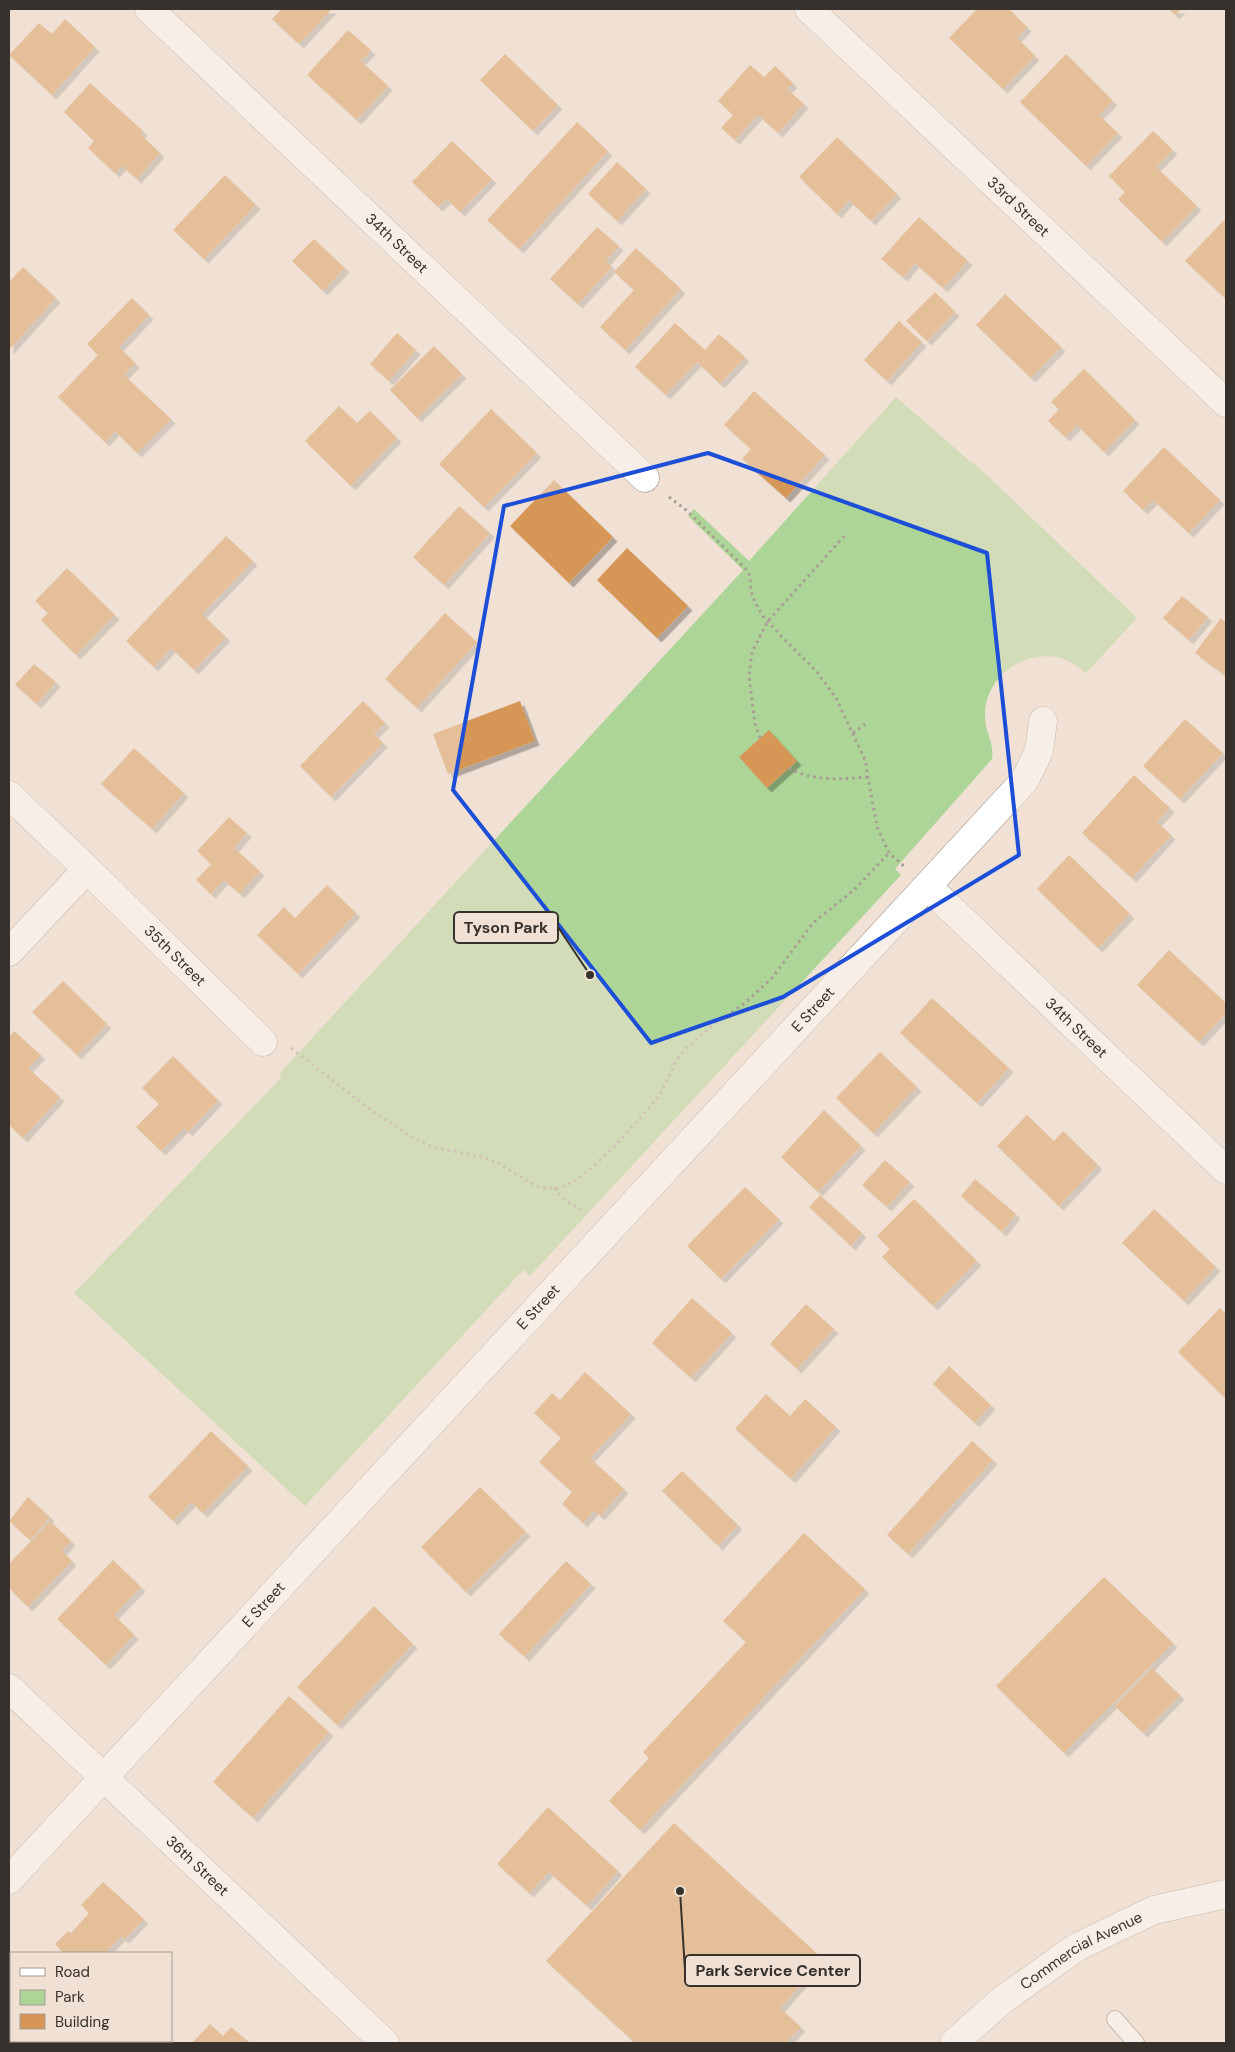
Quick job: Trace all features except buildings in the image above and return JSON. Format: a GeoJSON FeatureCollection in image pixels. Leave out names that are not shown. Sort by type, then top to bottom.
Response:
{"type":"FeatureCollection","features":[{"type":"Feature","properties":{"kind":"street","name":"34th Street"},"geometry":{"type":"LineString","coordinates":[[149,9],[645,478]]}},
{"type":"Feature","properties":{"kind":"street","name":"33rd Street"},"geometry":{"type":"LineString","coordinates":[[809,9],[1226,403]]}},
{"type":"Feature","properties":{"kind":"street","name":"E Street"},"geometry":{"type":"LineString","coordinates":[[9,1880],[1025,780],[1039,751],[1043,721]]}},
{"type":"Feature","properties":{"kind":"street","name":"35th Street"},"geometry":{"type":"LineString","coordinates":[[9,795],[274,1043]]}},
{"type":"Feature","properties":{"kind":"street"},"geometry":{"type":"LineString","coordinates":[[9,952],[87,869]]}},
{"type":"Feature","properties":{"kind":"street","name":"34th Street"},"geometry":{"type":"LineString","coordinates":[[927,886],[1226,1170]]}},
{"type":"Feature","properties":{"kind":"street","name":"36th Street"},"geometry":{"type":"LineString","coordinates":[[9,1688],[385,2043]]}},
{"type":"Feature","properties":{"kind":"street","name":"Commercial Avenue"},"geometry":{"type":"LineString","coordinates":[[954,2043],[1001,2001],[1076,1947],[1154,1910],[1226,1894]]}},
{"type":"Feature","properties":{"kind":"lane"},"geometry":{"type":"LineString","coordinates":[[1115,2019],[1136,2043]]}},
{"type":"Feature","properties":{"kind":"path"},"geometry":{"type":"LineString","coordinates":[[645,478],[686,510],[747,570],[751,576],[755,604],[768,621],[828,684],[862,753],[869,777],[877,827],[889,852],[927,886]]}},
{"type":"Feature","properties":{"kind":"path"},"geometry":{"type":"LineString","coordinates":[[760,738],[755,724],[749,676],[752,652],[768,621],[846,534]]}},
{"type":"Feature","properties":{"kind":"path"},"geometry":{"type":"LineString","coordinates":[[853,733],[865,724]]}},
{"type":"Feature","properties":{"kind":"path"},"geometry":{"type":"LineString","coordinates":[[789,768],[810,776],[830,779],[869,777]]}},
{"type":"Feature","properties":{"kind":"path"},"geometry":{"type":"LineString","coordinates":[[274,1043],[379,1116],[419,1141],[432,1147],[483,1157],[498,1163],[536,1186],[560,1188],[575,1181],[617,1144],[660,1094],[675,1063],[684,1050],[698,1036],[745,1002],[772,978],[813,923],[855,889],[889,852]]}},
{"type":"Feature","properties":{"kind":"path"},"geometry":{"type":"LineString","coordinates":[[555,1188],[572,1206],[585,1211],[609,1231]]}},
{"type":"Feature","properties":{"kind":"highlighted area"},"geometry":{"type":"Polygon","coordinates":[[[708,453],[987,553],[1019,855],[783,997],[651,1043],[453,790],[504,506],[708,453]]]}},
{"type":"Feature","properties":{"kind":"green space"},"geometry":{"type":"Polygon","coordinates":[[[896,397],[973,462],[1137,618],[1086,673],[1064,659],[1043,656],[1030,658],[1018,663],[998,679],[991,689],[985,715],[993,753],[992,759],[895,869],[901,875],[530,1276],[523,1270],[305,1506],[74,1293],[282,1077],[279,1074],[743,570],[688,516],[694,509],[749,561],[896,397]]]}},
{"type":"Feature","properties":{"kind":"place","name":"Tyson Park"},"geometry":{"type":"Point","coordinates":[590,975]}},
{"type":"Feature","properties":{"kind":"place","name":"Park Service Center"},"geometry":{"type":"Point","coordinates":[680,1891]}}]}
